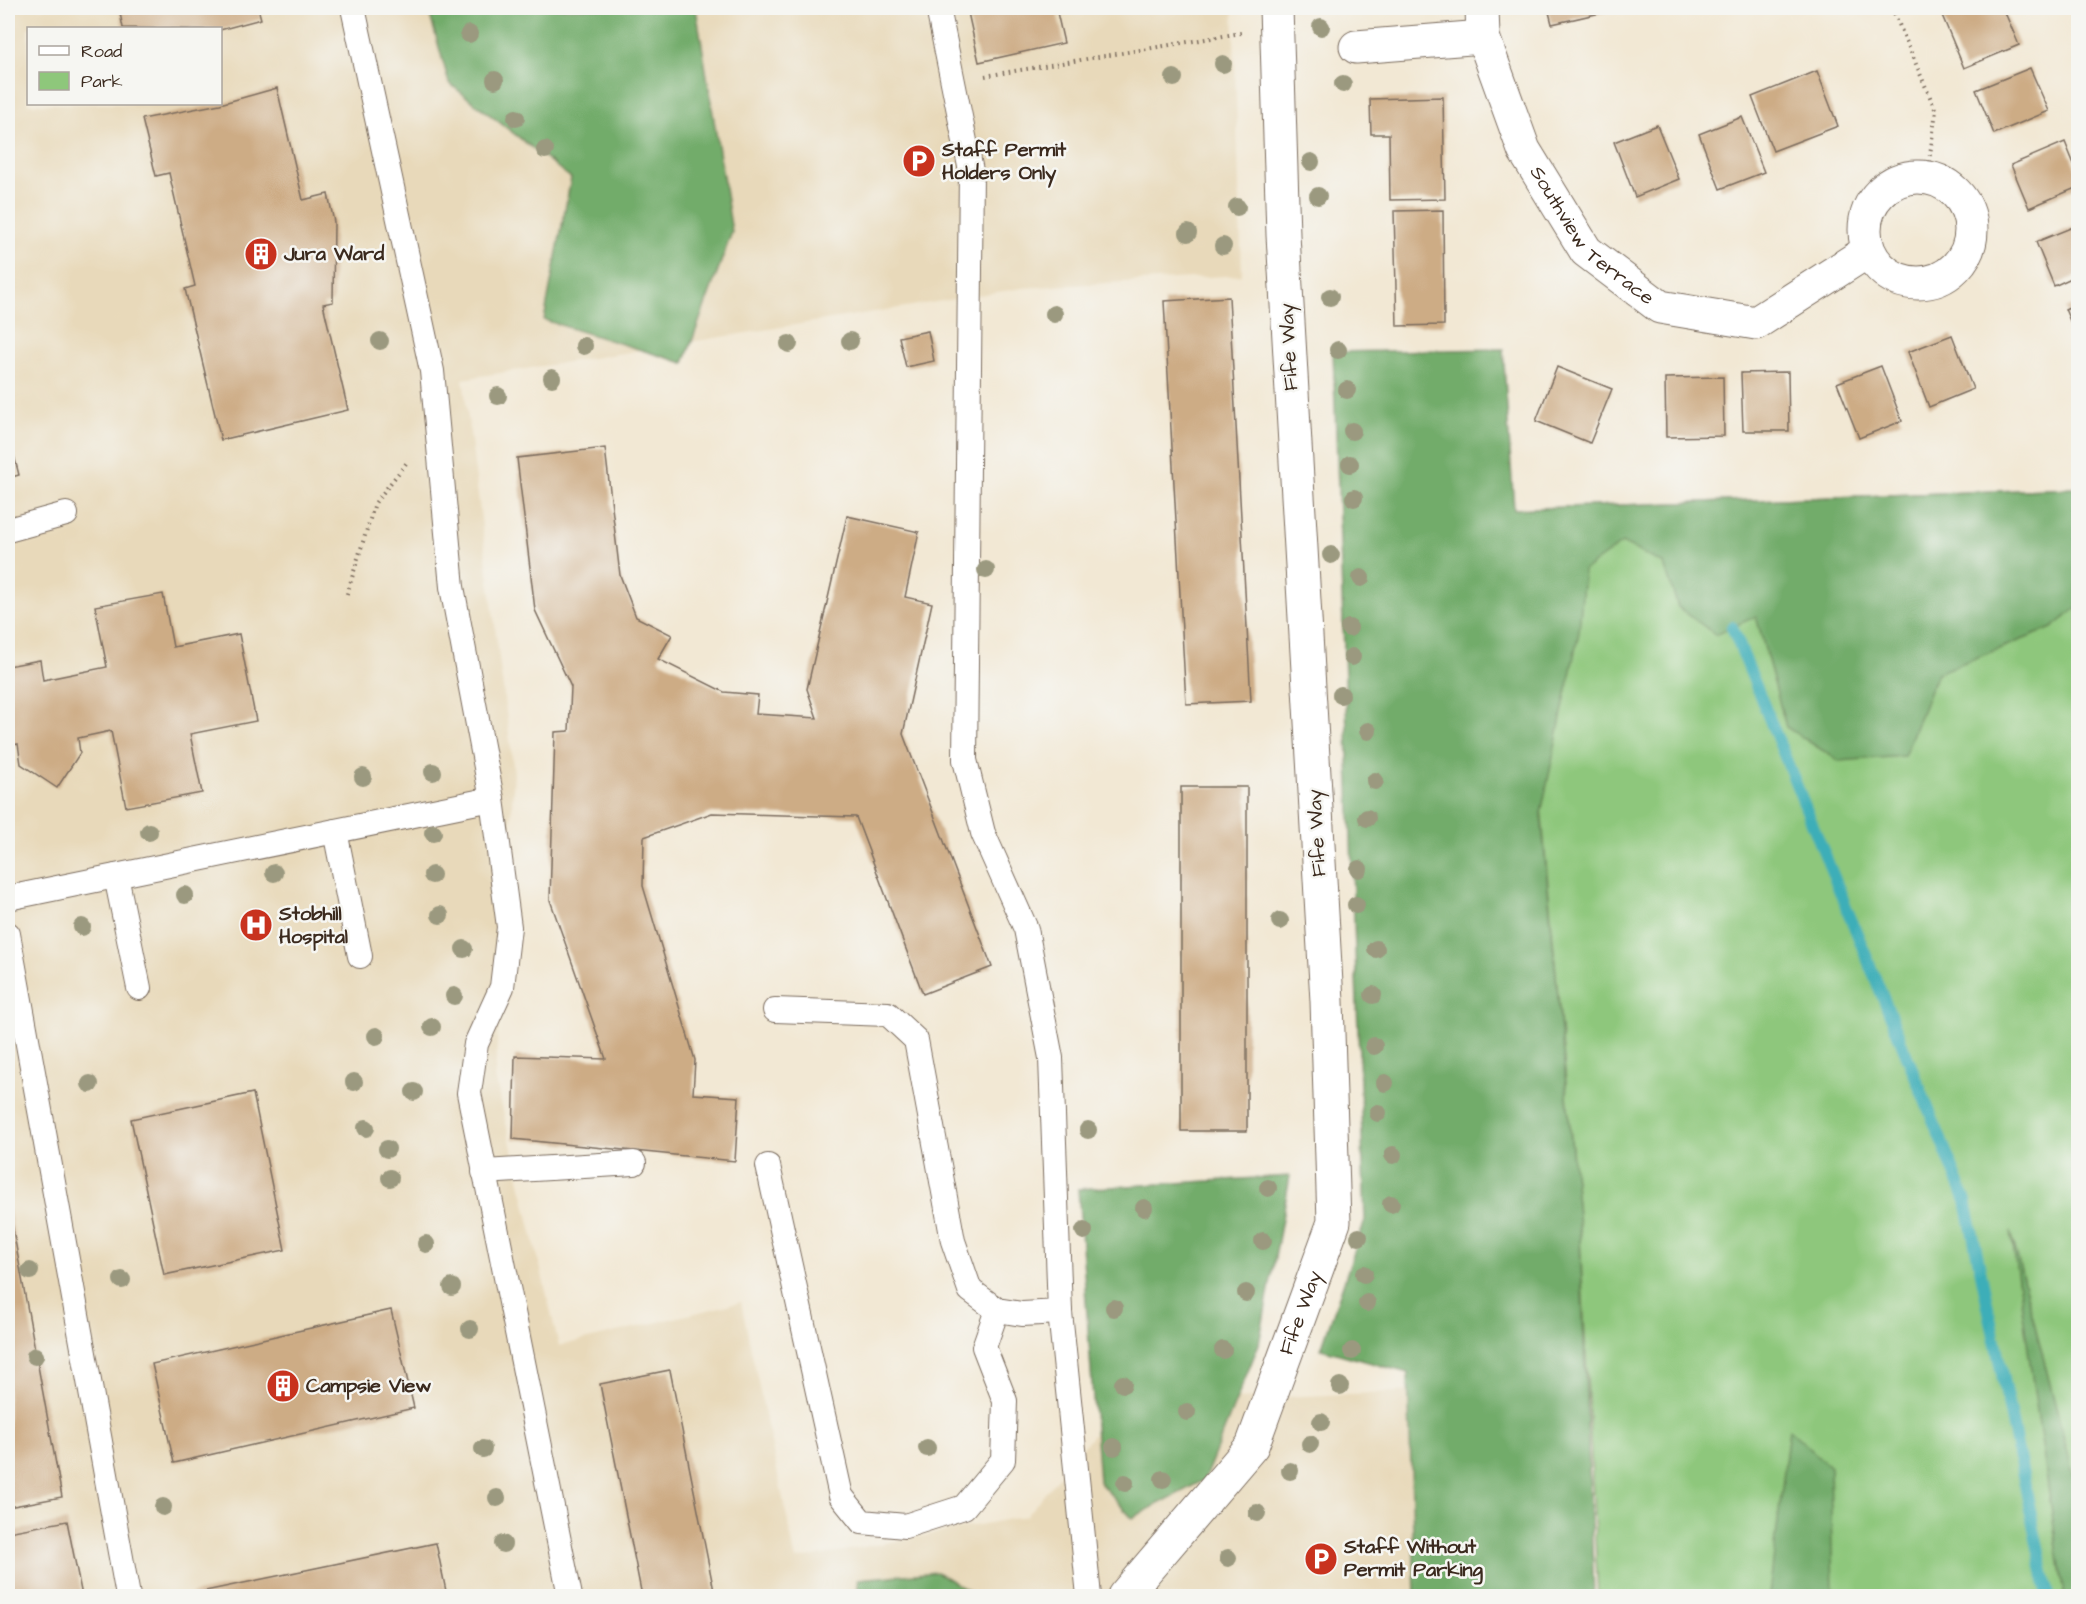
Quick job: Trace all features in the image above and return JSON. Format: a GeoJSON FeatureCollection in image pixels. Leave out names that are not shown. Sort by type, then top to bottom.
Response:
{"type":"FeatureCollection","features":[{"type":"Feature","properties":{"kind":"street","name":"Fife Way"},"geometry":{"type":"LineString","coordinates":[[1124,1596],[1252,1446],[1334,1222],[1327,1001],[1282,235],[1276,17]]}},
{"type":"Feature","properties":{"kind":"street"},"geometry":{"type":"LineString","coordinates":[[1356,47],[1483,22]]}},
{"type":"Feature","properties":{"kind":"street","name":"Southview Terrace"},"geometry":{"type":"LineString","coordinates":[[1483,22],[1524,150],[1586,251],[1660,307],[1756,324],[1868,251]]}},
{"type":"Feature","properties":{"kind":"street"},"geometry":{"type":"LineString","coordinates":[[1927,176],[1948,185],[1965,205],[1972,229],[1970,242],[1955,268],[1929,282],[1904,282],[1885,272],[1868,251],[1864,227],[1872,201],[1884,188],[1903,178],[1927,176]]}},
{"type":"Feature","properties":{"kind":"lane"},"geometry":{"type":"LineString","coordinates":[[353,8],[432,371],[452,587],[492,799],[510,927],[502,987],[476,1044],[469,1093],[570,1596]]}},
{"type":"Feature","properties":{"kind":"lane"},"geometry":{"type":"LineString","coordinates":[[938,8],[971,171],[964,760],[983,833],[1026,929],[1051,1058],[1060,1312],[1089,1596]]}},
{"type":"Feature","properties":{"kind":"lane"},"geometry":{"type":"LineString","coordinates":[[8,530],[66,514]]}},
{"type":"Feature","properties":{"kind":"lane"},"geometry":{"type":"LineString","coordinates":[[8,898],[492,799]]}},
{"type":"Feature","properties":{"kind":"lane"},"geometry":{"type":"LineString","coordinates":[[335,831],[360,956]]}},
{"type":"Feature","properties":{"kind":"lane"},"geometry":{"type":"LineString","coordinates":[[116,876],[139,988]]}},
{"type":"Feature","properties":{"kind":"lane"},"geometry":{"type":"LineString","coordinates":[[8,934],[17,1045],[128,1596]]}},
{"type":"Feature","properties":{"kind":"lane"},"geometry":{"type":"LineString","coordinates":[[775,1010],[888,1014],[916,1040],[953,1241],[970,1290],[997,1310],[1022,1314],[1060,1312]]}},
{"type":"Feature","properties":{"kind":"lane"},"geometry":{"type":"LineString","coordinates":[[484,1172],[634,1163]]}},
{"type":"Feature","properties":{"kind":"lane"},"geometry":{"type":"LineString","coordinates":[[768,1166],[841,1496],[862,1522],[904,1526],[964,1507],[1003,1460],[1005,1401],[984,1347],[997,1310]]}},
{"type":"Feature","properties":{"kind":"path"},"geometry":{"type":"LineString","coordinates":[[1892,8],[1936,111],[1927,176]]}},
{"type":"Feature","properties":{"kind":"path"},"geometry":{"type":"LineString","coordinates":[[952,81],[1276,17]]}},
{"type":"Feature","properties":{"kind":"path"},"geometry":{"type":"LineString","coordinates":[[347,594],[375,503],[437,423]]}},
{"type":"Feature","properties":{"kind":"shaded area","name":"Stobhill Hospital"},"geometry":{"type":"Polygon","coordinates":[[[8,8],[1233,8],[1242,275],[1022,288],[463,379],[514,773],[495,1077],[559,1346],[741,1302],[796,1560],[1026,1516],[1119,1404],[1418,1391],[1427,1596],[8,1596],[8,8]]]}},
{"type":"Feature","properties":{"kind":"green space"},"geometry":{"type":"Polygon","coordinates":[[[428,8],[696,8],[732,232],[684,363],[544,320],[571,178],[449,83],[428,8]]]}},
{"type":"Feature","properties":{"kind":"green space"},"geometry":{"type":"Polygon","coordinates":[[[1503,349],[1514,509],[2078,488],[2078,607],[2052,628],[1937,673],[1904,756],[1839,761],[1786,727],[1756,616],[1716,635],[1678,607],[1664,564],[1622,543],[1584,570],[1579,632],[1541,813],[1580,1238],[1594,1596],[1415,1596],[1408,1373],[1321,1349],[1365,1220],[1333,352],[1503,349]]]}},
{"type":"Feature","properties":{"kind":"green space"},"geometry":{"type":"Polygon","coordinates":[[[2078,488],[2078,1596],[1598,1596],[1580,1238],[1514,509],[2078,488]]]}},
{"type":"Feature","properties":{"kind":"green space"},"geometry":{"type":"Polygon","coordinates":[[[1290,1176],[1259,1344],[1204,1480],[1132,1518],[1099,1482],[1078,1189],[1290,1176]]]}},
{"type":"Feature","properties":{"kind":"green space"},"geometry":{"type":"Polygon","coordinates":[[[2011,1232],[2078,1493],[2078,1596],[2064,1596],[2011,1232]]]}},
{"type":"Feature","properties":{"kind":"green space"},"geometry":{"type":"Polygon","coordinates":[[[1789,1429],[1830,1467],[1833,1596],[1769,1596],[1789,1429]]]}},
{"type":"Feature","properties":{"kind":"green space"},"geometry":{"type":"Polygon","coordinates":[[[937,1572],[977,1596],[858,1596],[858,1579],[937,1572]]]}},
{"type":"Feature","properties":{"kind":"building"},"geometry":{"type":"Polygon","coordinates":[[[119,8],[258,8],[261,19],[222,29],[222,27],[123,27],[119,8]]]}},
{"type":"Feature","properties":{"kind":"building"},"geometry":{"type":"Polygon","coordinates":[[[967,8],[1056,8],[1064,43],[979,62],[967,8]]]}},
{"type":"Feature","properties":{"kind":"building"},"geometry":{"type":"Polygon","coordinates":[[[1548,8],[1622,8],[1552,24],[1548,8]]]}},
{"type":"Feature","properties":{"kind":"building"},"geometry":{"type":"Polygon","coordinates":[[[1939,8],[2003,8],[2019,45],[1964,68],[1939,8]]]}},
{"type":"Feature","properties":{"kind":"building"},"geometry":{"type":"Polygon","coordinates":[[[2030,68],[2049,111],[1994,134],[1976,90],[2030,68]]]}},
{"type":"Feature","properties":{"kind":"building"},"geometry":{"type":"Polygon","coordinates":[[[1817,71],[1838,126],[1773,151],[1752,97],[1817,71]]]}},
{"type":"Feature","properties":{"kind":"building","name":"Jura Ward"},"geometry":{"type":"Polygon","coordinates":[[[277,88],[303,200],[328,194],[334,222],[333,302],[323,304],[348,410],[221,440],[185,289],[195,286],[169,173],[156,176],[142,119],[222,103],[277,88]]]}},
{"type":"Feature","properties":{"kind":"building"},"geometry":{"type":"Polygon","coordinates":[[[1443,97],[1445,199],[1390,200],[1389,134],[1371,134],[1370,99],[1443,97]]]}},
{"type":"Feature","properties":{"kind":"building"},"geometry":{"type":"Polygon","coordinates":[[[1742,117],[1764,172],[1720,189],[1699,134],[1742,117]]]}},
{"type":"Feature","properties":{"kind":"building"},"geometry":{"type":"Polygon","coordinates":[[[1657,125],[1679,179],[1635,197],[1614,142],[1657,125]]]}},
{"type":"Feature","properties":{"kind":"building"},"geometry":{"type":"Polygon","coordinates":[[[2065,142],[2078,174],[2078,187],[2029,208],[2011,165],[2065,142]]]}},
{"type":"Feature","properties":{"kind":"building"},"geometry":{"type":"Polygon","coordinates":[[[1443,210],[1444,325],[1397,326],[1394,211],[1443,210]]]}},
{"type":"Feature","properties":{"kind":"building"},"geometry":{"type":"Polygon","coordinates":[[[2078,225],[2078,275],[2054,286],[2036,242],[2078,225]]]}},
{"type":"Feature","properties":{"kind":"building"},"geometry":{"type":"Polygon","coordinates":[[[1229,297],[1251,701],[1186,704],[1164,301],[1229,297]]]}},
{"type":"Feature","properties":{"kind":"building"},"geometry":{"type":"Polygon","coordinates":[[[2078,303],[2078,340],[2065,309],[2078,303]]]}},
{"type":"Feature","properties":{"kind":"building"},"geometry":{"type":"Polygon","coordinates":[[[928,331],[934,361],[906,367],[899,337],[928,331]]]}},
{"type":"Feature","properties":{"kind":"building"},"geometry":{"type":"Polygon","coordinates":[[[1952,335],[1973,389],[1929,407],[1908,352],[1952,335]]]}},
{"type":"Feature","properties":{"kind":"building"},"geometry":{"type":"Polygon","coordinates":[[[1881,366],[1902,421],[1859,438],[1837,383],[1881,366]]]}},
{"type":"Feature","properties":{"kind":"building"},"geometry":{"type":"Polygon","coordinates":[[[1557,367],[1612,389],[1590,443],[1536,421],[1557,367]]]}},
{"type":"Feature","properties":{"kind":"building"},"geometry":{"type":"Polygon","coordinates":[[[1788,372],[1789,431],[1743,431],[1741,373],[1788,372]]]}},
{"type":"Feature","properties":{"kind":"building"},"geometry":{"type":"Polygon","coordinates":[[[1723,377],[1724,436],[1666,437],[1665,378],[1723,377]]]}},
{"type":"Feature","properties":{"kind":"building"},"geometry":{"type":"Polygon","coordinates":[[[8,432],[19,475],[8,478],[8,432]]]}},
{"type":"Feature","properties":{"kind":"building"},"geometry":{"type":"Polygon","coordinates":[[[605,448],[620,575],[636,617],[672,635],[658,659],[724,692],[758,695],[756,714],[817,718],[807,689],[847,516],[919,532],[905,597],[932,603],[903,734],[992,967],[923,994],[856,817],[712,813],[644,837],[643,886],[695,1060],[693,1094],[739,1097],[735,1161],[513,1139],[515,1056],[606,1059],[550,900],[555,732],[569,731],[571,687],[535,610],[517,458],[605,448]]]}},
{"type":"Feature","properties":{"kind":"building"},"geometry":{"type":"Polygon","coordinates":[[[163,594],[173,647],[239,634],[256,721],[190,734],[202,793],[126,807],[111,731],[78,738],[80,753],[57,788],[21,764],[18,744],[8,746],[8,666],[40,660],[43,680],[107,667],[95,606],[163,594]]]}},
{"type":"Feature","properties":{"kind":"building"},"geometry":{"type":"Polygon","coordinates":[[[1181,787],[1247,787],[1247,1131],[1181,1131],[1181,787]]]}},
{"type":"Feature","properties":{"kind":"building"},"geometry":{"type":"Polygon","coordinates":[[[253,1093],[285,1250],[164,1275],[131,1119],[253,1093]]]}},
{"type":"Feature","properties":{"kind":"building"},"geometry":{"type":"Polygon","coordinates":[[[8,1202],[62,1497],[8,1507],[8,1202]]]}},
{"type":"Feature","properties":{"kind":"building","name":"Campsie View"},"geometry":{"type":"Polygon","coordinates":[[[391,1310],[414,1408],[174,1463],[152,1364],[391,1310]]]}},
{"type":"Feature","properties":{"kind":"building"},"geometry":{"type":"Polygon","coordinates":[[[670,1370],[715,1596],[642,1596],[600,1384],[670,1370]]]}},
{"type":"Feature","properties":{"kind":"building"},"geometry":{"type":"Polygon","coordinates":[[[67,1521],[82,1596],[8,1596],[8,1532],[67,1521]]]}},
{"type":"Feature","properties":{"kind":"building"},"geometry":{"type":"Polygon","coordinates":[[[436,1543],[447,1596],[192,1596],[191,1594],[436,1543]]]}},
{"type":"Feature","properties":{"kind":"waterway"},"geometry":{"type":"LineString","coordinates":[[1732,627],[1966,1201],[2048,1596]]}},
{"type":"Feature","properties":{"kind":"place","name":"Staff Permit Holders Only"},"geometry":{"type":"Point","coordinates":[919,161]}},
{"type":"Feature","properties":{"kind":"place","name":"Jura Ward"},"geometry":{"type":"Point","coordinates":[261,254]}},
{"type":"Feature","properties":{"kind":"place","name":"Stobhill Hospital"},"geometry":{"type":"Point","coordinates":[256,925]}},
{"type":"Feature","properties":{"kind":"place","name":"Campsie View"},"geometry":{"type":"Point","coordinates":[283,1386]}},
{"type":"Feature","properties":{"kind":"place","name":"Staff Without Permit Parking"},"geometry":{"type":"Point","coordinates":[1321,1559]}}]}
